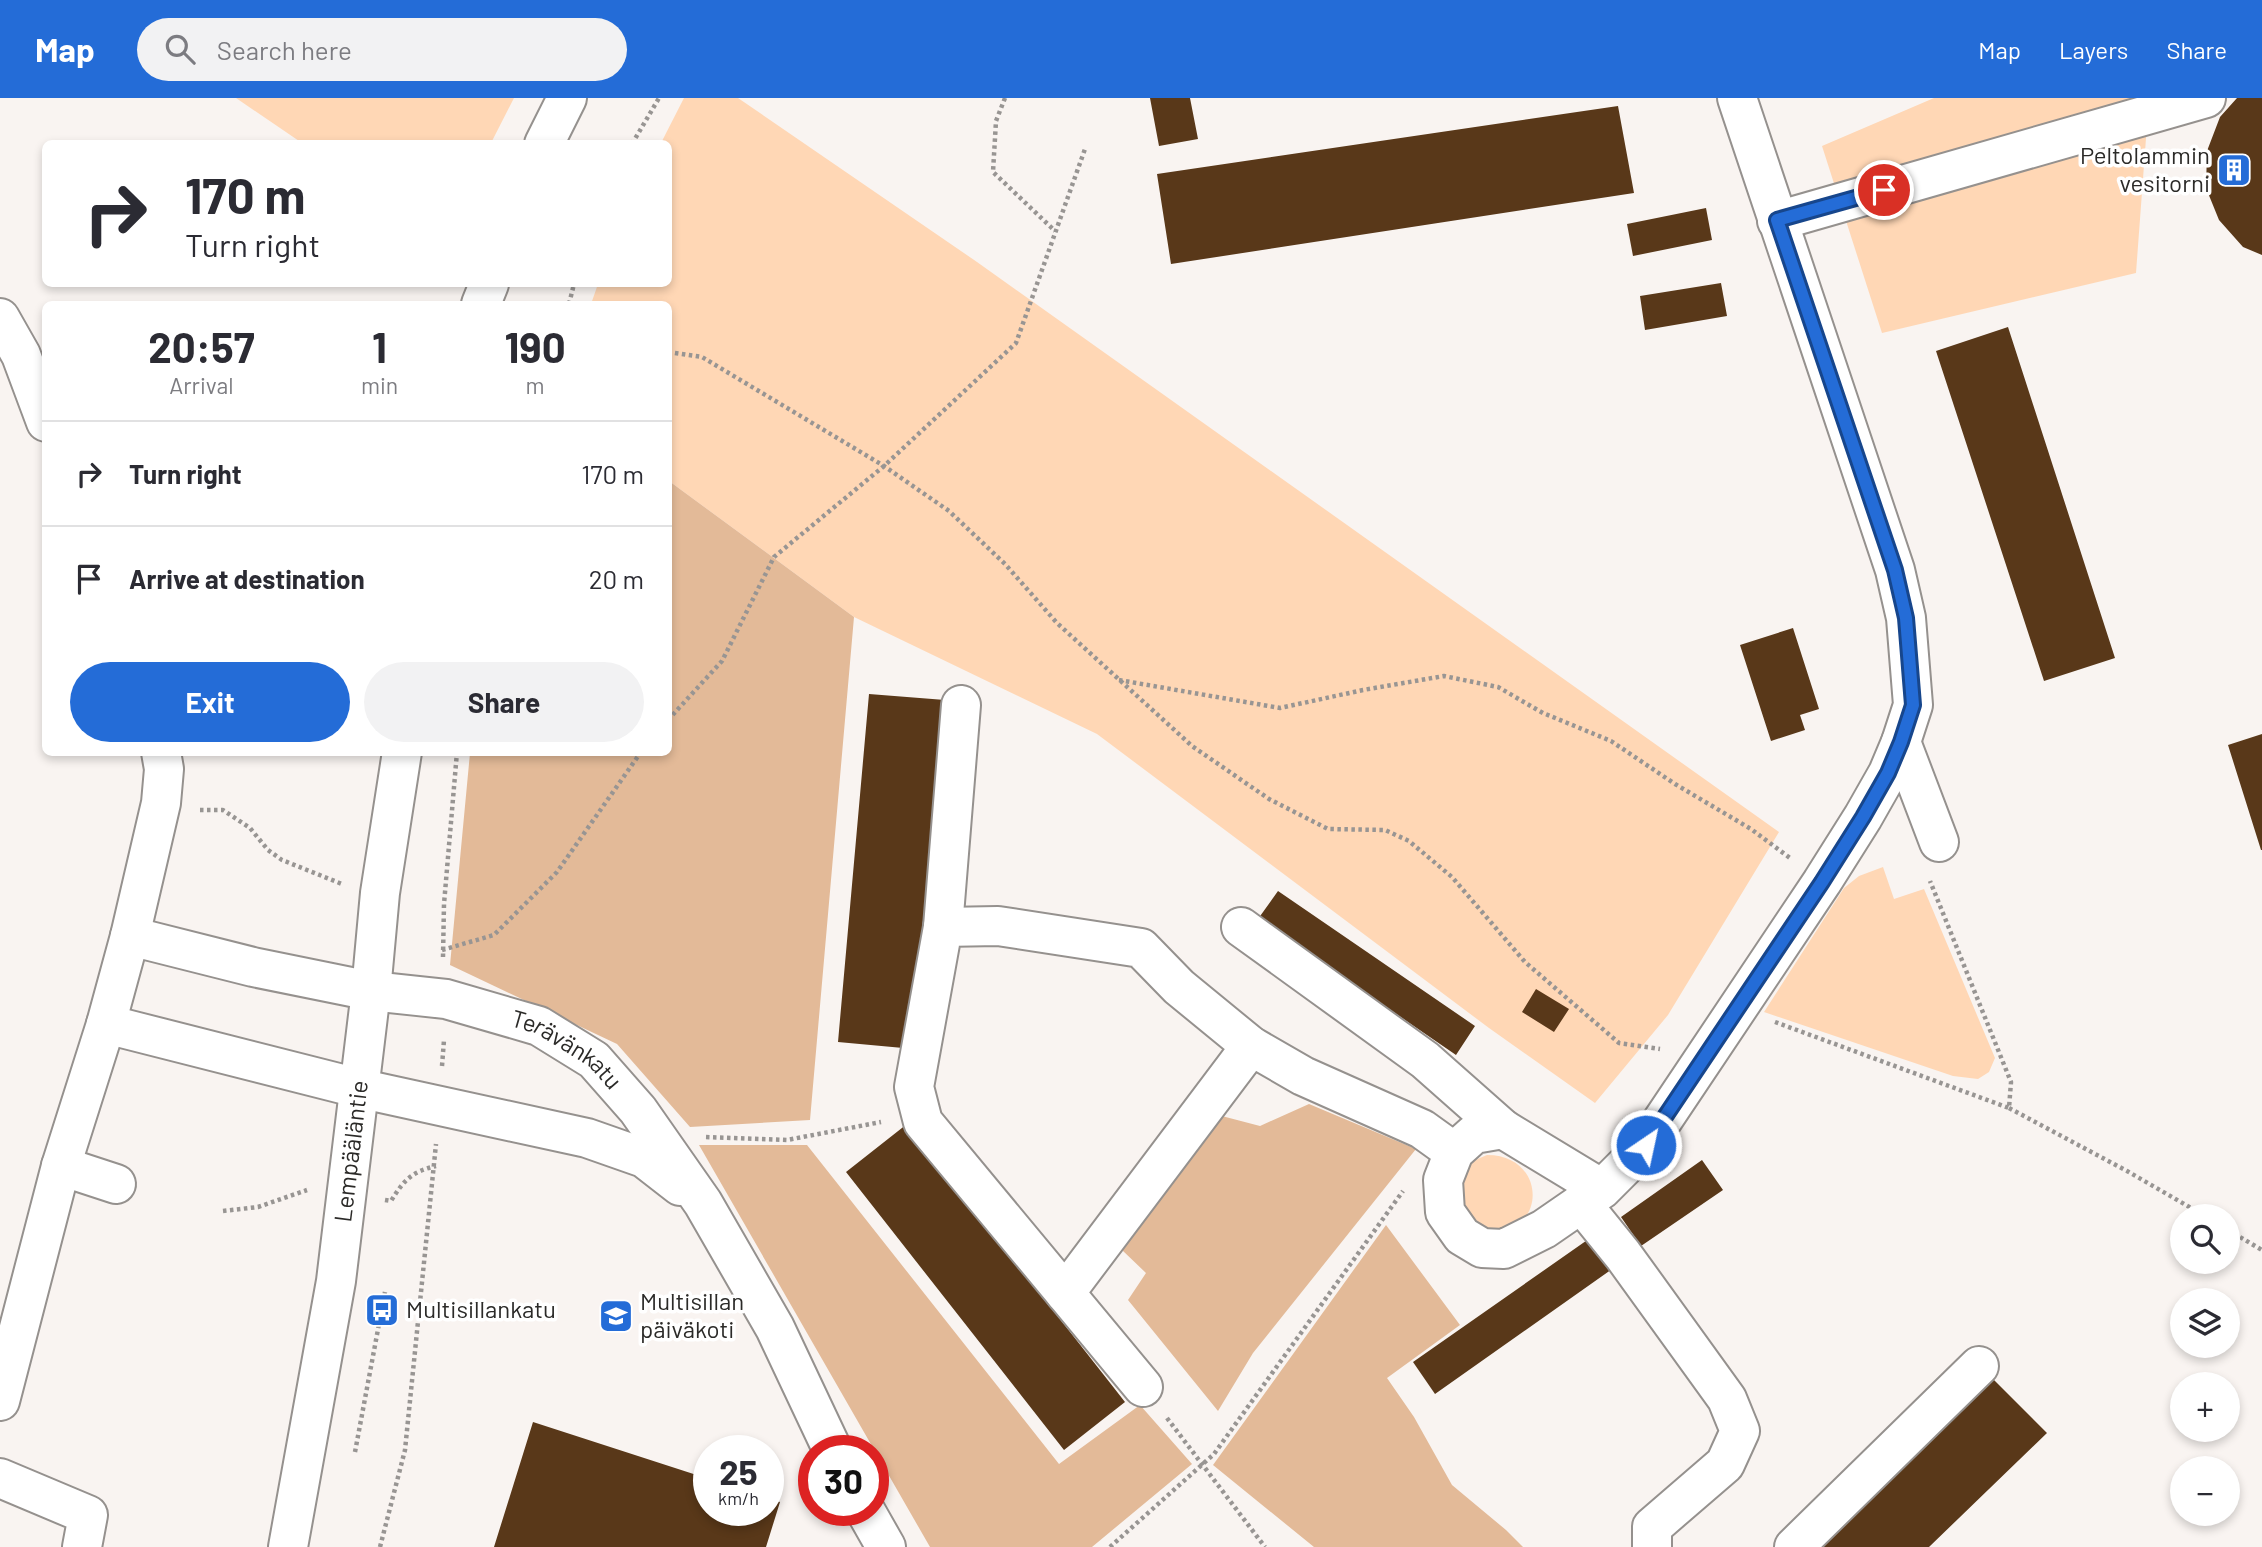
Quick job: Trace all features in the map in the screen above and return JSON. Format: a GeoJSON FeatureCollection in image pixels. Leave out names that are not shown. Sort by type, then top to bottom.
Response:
{"type":"FeatureCollection","features":[{"type":"Feature","properties":{"kind":"street"},"geometry":{"type":"LineString","coordinates":[[546,140],[566,98]]}},
{"type":"Feature","properties":{"kind":"street"},"geometry":{"type":"LineString","coordinates":[[1503,1129],[1474,1134],[1448,1166],[1445,1212],[1462,1236],[1482,1248],[1504,1249],[1544,1229],[1591,1196],[1646,1145],[1739,1009],[1863,817],[1888,773],[1913,705],[1906,618],[1895,570],[1737,98]]}},
{"type":"Feature","properties":{"kind":"street"},"geometry":{"type":"LineString","coordinates":[[1777,220],[2206,98]]}},
{"type":"Feature","properties":{"kind":"street"},"geometry":{"type":"LineString","coordinates":[[0,318],[22,355],[42,411]]}},
{"type":"Feature","properties":{"kind":"street"},"geometry":{"type":"LineString","coordinates":[[961,705],[943,927],[914,1087],[923,1122],[1143,1387]]}},
{"type":"Feature","properties":{"kind":"street"},"geometry":{"type":"LineString","coordinates":[[1901,742],[1932,857]]}},
{"type":"Feature","properties":{"kind":"street"},"geometry":{"type":"LineString","coordinates":[[0,1401],[61,1166],[106,1024],[130,936],[161,803],[164,769],[162,756]]}},
{"type":"Feature","properties":{"kind":"street","name":"Lempääläntie"},"geometry":{"type":"LineString","coordinates":[[288,1547],[336,1281],[380,894],[401,756]]}},
{"type":"Feature","properties":{"kind":"street"},"geometry":{"type":"LineString","coordinates":[[943,927],[998,926],[1141,948],[1180,988],[1251,1046],[1303,1076],[1422,1129],[1448,1166]]}},
{"type":"Feature","properties":{"kind":"street"},"geometry":{"type":"LineString","coordinates":[[1241,927],[1426,1060],[1503,1129],[1591,1196],[1623,1255],[1727,1399],[1740,1431],[1725,1464],[1652,1527],[1652,1547]]}},
{"type":"Feature","properties":{"kind":"street"},"geometry":{"type":"LineString","coordinates":[[130,936],[253,967],[371,990]]}},
{"type":"Feature","properties":{"kind":"street","name":"Terävänkatu"},"geometry":{"type":"LineString","coordinates":[[371,990],[446,999],[539,1026],[594,1060],[638,1110],[703,1203],[775,1328],[825,1435]]}},
{"type":"Feature","properties":{"kind":"street"},"geometry":{"type":"LineString","coordinates":[[106,1024],[358,1088]]}},
{"type":"Feature","properties":{"kind":"street"},"geometry":{"type":"LineString","coordinates":[[1065,1293],[1251,1046]]}},
{"type":"Feature","properties":{"kind":"street","name":"Terävänkatu"},"geometry":{"type":"LineString","coordinates":[[358,1088],[587,1138],[644,1158],[703,1203]]}},
{"type":"Feature","properties":{"kind":"street"},"geometry":{"type":"LineString","coordinates":[[61,1166],[116,1184]]}},
{"type":"Feature","properties":{"kind":"street"},"geometry":{"type":"LineString","coordinates":[[1794,1547],[1979,1366]]}},
{"type":"Feature","properties":{"kind":"street"},"geometry":{"type":"LineString","coordinates":[[0,1478],[88,1515],[82,1547]]}},
{"type":"Feature","properties":{"kind":"street"},"geometry":{"type":"LineString","coordinates":[[874,1526],[886,1547]]}},
{"type":"Feature","properties":{"kind":"path"},"geometry":{"type":"LineString","coordinates":[[634,140],[659,98]]}},
{"type":"Feature","properties":{"kind":"path"},"geometry":{"type":"LineString","coordinates":[[1005,98],[996,121],[993,172],[1055,232]]}},
{"type":"Feature","properties":{"kind":"path"},"geometry":{"type":"LineString","coordinates":[[672,716],[722,661],[774,557],[884,466],[1016,343],[1085,149]]}},
{"type":"Feature","properties":{"kind":"path"},"geometry":{"type":"LineString","coordinates":[[672,353],[702,357],[884,466],[949,511],[1005,564],[1057,623],[1192,746],[1269,799],[1328,829],[1385,830],[1409,841],[1452,877],[1525,961],[1619,1043],[1663,1050]]}},
{"type":"Feature","properties":{"kind":"path"},"geometry":{"type":"LineString","coordinates":[[1119,680],[1280,708],[1444,676],[1498,687],[1543,713],[1612,741],[1675,784],[1751,829],[1822,882]]}},
{"type":"Feature","properties":{"kind":"path"},"geometry":{"type":"LineString","coordinates":[[380,1547],[405,1450],[420,1293],[436,1166],[437,1107],[446,999],[442,950],[444,904],[457,756]]}},
{"type":"Feature","properties":{"kind":"path"},"geometry":{"type":"LineString","coordinates":[[442,950],[494,935],[557,872],[638,756]]}},
{"type":"Feature","properties":{"kind":"path"},"geometry":{"type":"LineString","coordinates":[[199,810],[223,810],[250,828],[268,850],[282,860],[345,885]]}},
{"type":"Feature","properties":{"kind":"path"},"geometry":{"type":"LineString","coordinates":[[1932,857],[2011,1082],[2008,1108]]}},
{"type":"Feature","properties":{"kind":"path"},"geometry":{"type":"LineString","coordinates":[[1739,1009],[2008,1108],[2183,1204]]}},
{"type":"Feature","properties":{"kind":"path"},"geometry":{"type":"LineString","coordinates":[[667,1151],[690,1137],[787,1140],[869,1125]]}},
{"type":"Feature","properties":{"kind":"path"},"geometry":{"type":"LineString","coordinates":[[391,1201],[402,1184],[417,1171],[436,1166]]}},
{"type":"Feature","properties":{"kind":"path"},"geometry":{"type":"LineString","coordinates":[[1110,1547],[1213,1454],[1415,1174],[1448,1166]]}},
{"type":"Feature","properties":{"kind":"path"},"geometry":{"type":"LineString","coordinates":[[223,1211],[258,1207],[307,1190]]}},
{"type":"Feature","properties":{"kind":"path"},"geometry":{"type":"LineString","coordinates":[[2240,1237],[2262,1250]]}},
{"type":"Feature","properties":{"kind":"path"},"geometry":{"type":"LineString","coordinates":[[355,1452],[385,1292]]}},
{"type":"Feature","properties":{"kind":"path"},"geometry":{"type":"LineString","coordinates":[[1143,1387],[1265,1547]]}},
{"type":"Feature","properties":{"kind":"shaded area"},"geometry":{"type":"Polygon","coordinates":[[[236,98],[514,98],[493,140],[298,140],[236,98]]]}},
{"type":"Feature","properties":{"kind":"shaded area"},"geometry":{"type":"Polygon","coordinates":[[[684,98],[738,98],[977,262],[1779,832],[1668,1015],[1595,1103],[1489,1028],[1097,734],[854,617],[672,483],[672,301],[592,301],[597,287],[672,287],[672,140],[663,140],[684,98]]]}},
{"type":"Feature","properties":{"kind":"shaded area"},"geometry":{"type":"Polygon","coordinates":[[[1934,98],[2149,98],[2136,273],[1882,333],[1822,146],[1934,98]]]}},
{"type":"Feature","properties":{"kind":"shaded area"},"geometry":{"type":"Polygon","coordinates":[[[672,483],[854,617],[810,1120],[690,1127],[617,1044],[450,965],[470,756],[672,756],[672,483]]]}},
{"type":"Feature","properties":{"kind":"shaded area"},"geometry":{"type":"Polygon","coordinates":[[[1883,867],[1894,899],[1924,889],[1995,1058],[1989,1072],[1978,1079],[1953,1076],[1764,1012],[1844,888],[1859,876],[1883,867]]]}},
{"type":"Feature","properties":{"kind":"shaded area"},"geometry":{"type":"Polygon","coordinates":[[[1309,1104],[1416,1149],[1253,1353],[1218,1411],[1128,1300],[1146,1273],[1122,1250],[1218,1115],[1260,1126],[1309,1104]]]}},
{"type":"Feature","properties":{"kind":"shaded area"},"geometry":{"type":"Polygon","coordinates":[[[699,1145],[807,1145],[1059,1464],[1140,1405],[1192,1464],[1092,1547],[930,1547],[889,1476],[889,1435],[866,1435],[699,1145]]]}},
{"type":"Feature","properties":{"kind":"shaded area"},"geometry":{"type":"Polygon","coordinates":[[[1487,1155],[1506,1158],[1521,1167],[1529,1179],[1533,1193],[1531,1207],[1523,1220],[1510,1229],[1492,1233],[1467,1223],[1458,1177],[1471,1163],[1487,1155]]]}},
{"type":"Feature","properties":{"kind":"shaded area"},"geometry":{"type":"Polygon","coordinates":[[[1386,1225],[1460,1325],[1387,1378],[1414,1417],[1452,1485],[1523,1547],[1314,1547],[1213,1465],[1386,1225]]]}},
{"type":"Feature","properties":{"kind":"building"},"geometry":{"type":"Polygon","coordinates":[[[1150,98],[1190,98],[1198,139],[1159,146],[1150,98]]]}},
{"type":"Feature","properties":{"kind":"building","name":"Peltolammin vesitorni"},"geometry":{"type":"Polygon","coordinates":[[[2237,98],[2262,98],[2262,255],[2243,247],[2219,220],[2206,188],[2207,151],[2220,117],[2237,98]]]}},
{"type":"Feature","properties":{"kind":"building"},"geometry":{"type":"Polygon","coordinates":[[[1618,106],[1634,193],[1171,264],[1157,174],[1618,106]]]}},
{"type":"Feature","properties":{"kind":"building"},"geometry":{"type":"Polygon","coordinates":[[[1706,208],[1712,240],[1633,256],[1627,224],[1706,208]]]}},
{"type":"Feature","properties":{"kind":"building"},"geometry":{"type":"Polygon","coordinates":[[[1721,283],[1727,316],[1645,330],[1640,296],[1721,283]]]}},
{"type":"Feature","properties":{"kind":"building"},"geometry":{"type":"Polygon","coordinates":[[[2008,327],[2115,658],[2044,681],[1936,351],[2008,327]]]}},
{"type":"Feature","properties":{"kind":"building"},"geometry":{"type":"Polygon","coordinates":[[[1793,628],[1819,709],[1800,715],[1805,730],[1771,741],[1740,645],[1793,628]]]}},
{"type":"Feature","properties":{"kind":"building"},"geometry":{"type":"Polygon","coordinates":[[[869,694],[945,700],[914,1049],[838,1042],[869,694]]]}},
{"type":"Feature","properties":{"kind":"building"},"geometry":{"type":"Polygon","coordinates":[[[2262,734],[2262,850],[2261,850],[2228,745],[2262,734]]]}},
{"type":"Feature","properties":{"kind":"building"},"geometry":{"type":"Polygon","coordinates":[[[1278,891],[1475,1026],[1456,1055],[1258,919],[1278,891]]]}},
{"type":"Feature","properties":{"kind":"building"},"geometry":{"type":"Polygon","coordinates":[[[1536,989],[1569,1009],[1554,1032],[1522,1012],[1536,989]]]}},
{"type":"Feature","properties":{"kind":"building"},"geometry":{"type":"Polygon","coordinates":[[[907,1124],[1125,1402],[1064,1450],[846,1172],[907,1124]]]}},
{"type":"Feature","properties":{"kind":"building"},"geometry":{"type":"Polygon","coordinates":[[[1702,1160],[1723,1190],[1641,1246],[1621,1217],[1702,1160]]]}},
{"type":"Feature","properties":{"kind":"building"},"geometry":{"type":"Polygon","coordinates":[[[1593,1236],[1615,1267],[1435,1394],[1413,1362],[1593,1236]]]}},
{"type":"Feature","properties":{"kind":"building"},"geometry":{"type":"Polygon","coordinates":[[[1987,1373],[2047,1433],[1929,1547],[1808,1547],[1987,1373]]]}},
{"type":"Feature","properties":{"kind":"building"},"geometry":{"type":"Polygon","coordinates":[[[533,1422],[693,1474],[693,1526],[773,1526],[766,1547],[494,1547],[533,1422]]]}},
{"type":"Feature","properties":{"kind":"place","name":"Peltolammin vesitorni"},"geometry":{"type":"Point","coordinates":[2234,170]}},
{"type":"Feature","properties":{"kind":"place","name":"Multisillankatu"},"geometry":{"type":"Point","coordinates":[382,1310]}},
{"type":"Feature","properties":{"kind":"place","name":"Multisillan päiväkoti"},"geometry":{"type":"Point","coordinates":[616,1316]}},
{"type":"Feature","properties":{"kind":"route"},"geometry":{"type":"LineString","coordinates":[[1646,1145],[1739,1009],[1863,817],[1888,773],[1913,705],[1906,618],[1895,570],[1777,220],[1884,190]]}}]}
